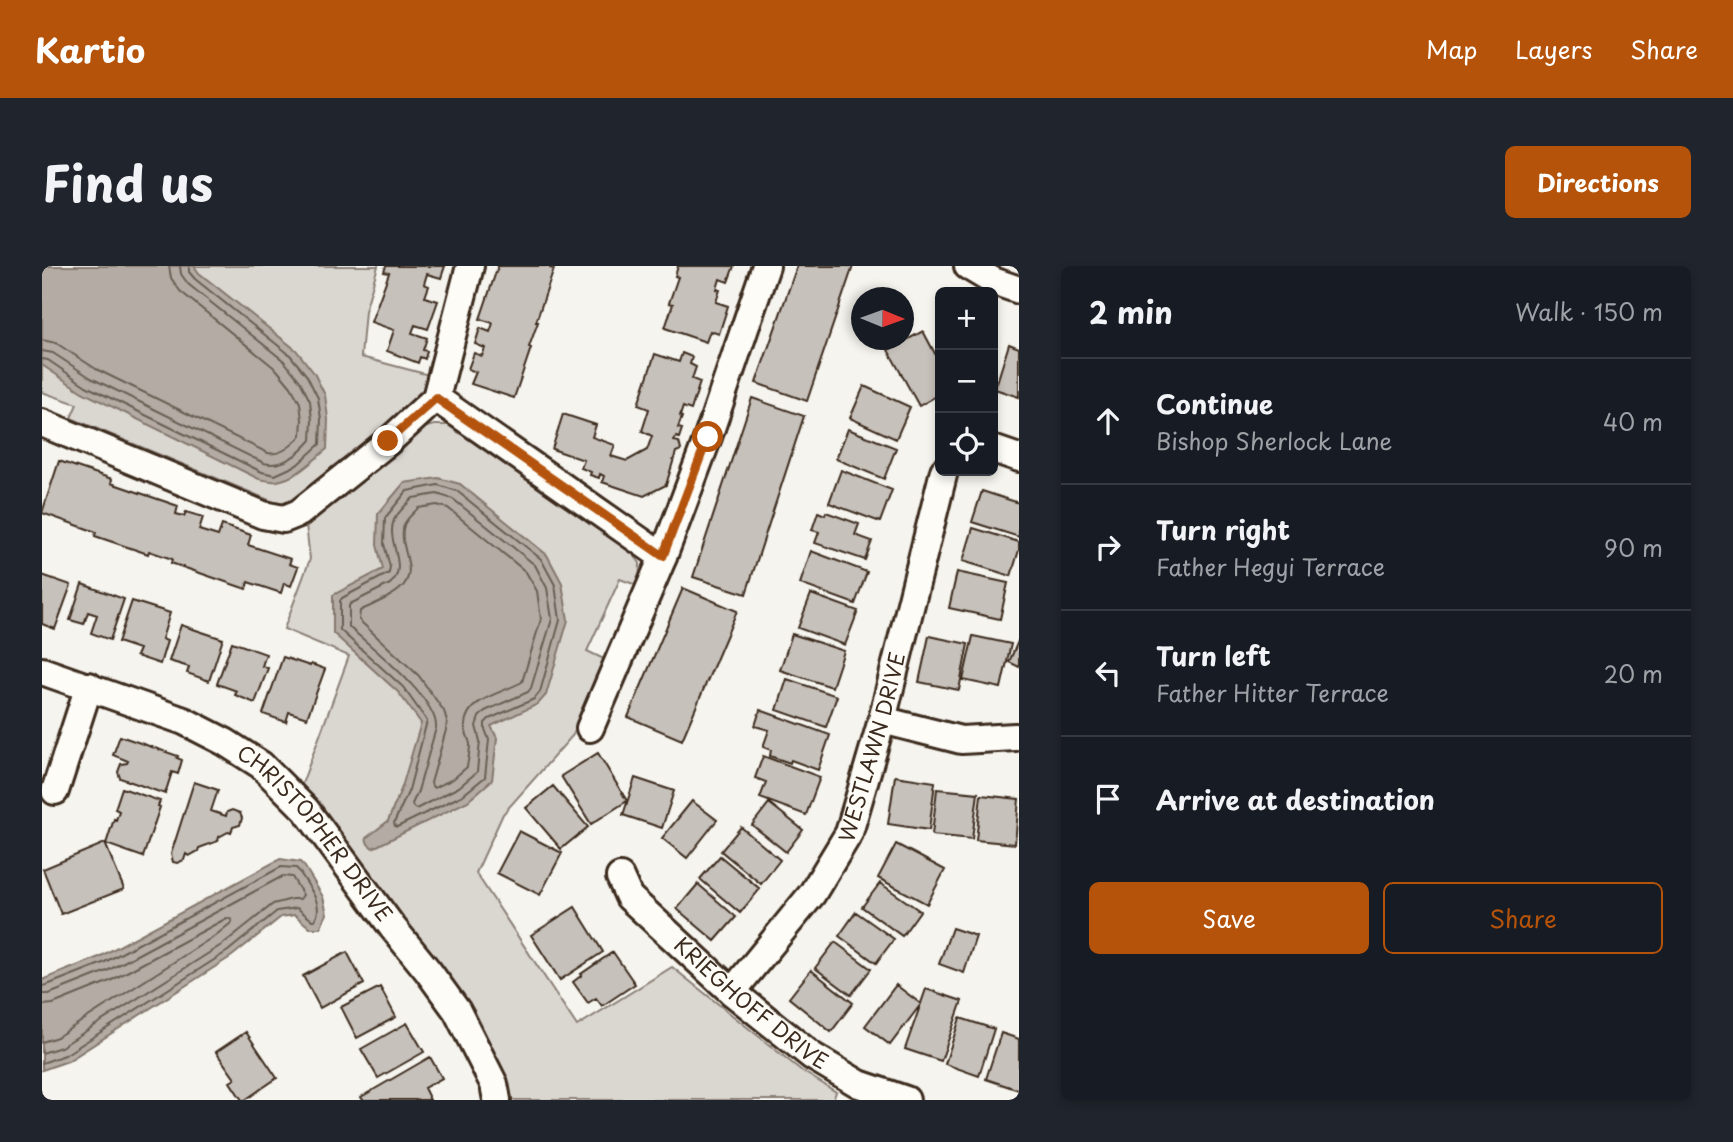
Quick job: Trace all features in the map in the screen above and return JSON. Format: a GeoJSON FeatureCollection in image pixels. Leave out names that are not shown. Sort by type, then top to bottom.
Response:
{"type":"FeatureCollection","features":[{"type":"Feature","properties":{"kind":"street"},"geometry":{"type":"LineString","coordinates":[[42,423],[263,515],[284,519],[299,513],[436,398],[470,266]]}},
{"type":"Feature","properties":{"kind":"street"},"geometry":{"type":"LineString","coordinates":[[590,728],[663,556],[708,437],[766,266]]}},
{"type":"Feature","properties":{"kind":"street"},"geometry":{"type":"LineString","coordinates":[[968,266],[992,281],[1019,290]]}},
{"type":"Feature","properties":{"kind":"street"},"geometry":{"type":"LineString","coordinates":[[436,398],[663,556]]}},
{"type":"Feature","properties":{"kind":"street"},"geometry":{"type":"LineString","coordinates":[[998,451],[1019,458]]}},
{"type":"Feature","properties":{"kind":"street","name":"WESTLAWN DRIVE"},"geometry":{"type":"LineString","coordinates":[[732,992],[812,894],[849,833],[882,720],[943,476]]}},
{"type":"Feature","properties":{"kind":"street","name":"CHRISTOPHER DRIVE"},"geometry":{"type":"LineString","coordinates":[[42,671],[184,720],[261,765],[306,810],[457,1011],[494,1084],[497,1100]]}},
{"type":"Feature","properties":{"kind":"street"},"geometry":{"type":"LineString","coordinates":[[55,790],[89,686]]}},
{"type":"Feature","properties":{"kind":"street"},"geometry":{"type":"LineString","coordinates":[[882,720],[961,740],[1015,737]]}},
{"type":"Feature","properties":{"kind":"street","name":"KRIEGHOFF DRIVE"},"geometry":{"type":"LineString","coordinates":[[620,877],[629,897],[732,992],[812,1056],[859,1084],[906,1100]]}},
{"type":"Feature","properties":{"kind":"shaded area"},"geometry":{"type":"Polygon","coordinates":[[[42,266],[378,266],[365,311],[361,357],[429,375],[422,394],[306,499],[281,505],[71,418],[77,404],[42,392],[42,266]]]}},
{"type":"Feature","properties":{"kind":"shaded area"},"geometry":{"type":"Polygon","coordinates":[[[434,425],[448,425],[633,554],[640,563],[639,586],[620,579],[587,651],[608,661],[573,735],[503,814],[476,873],[577,1026],[672,967],[802,1071],[836,1092],[833,1100],[511,1100],[504,1072],[474,1010],[302,784],[349,656],[284,629],[310,559],[306,525],[412,431],[434,425]]]}},
{"type":"Feature","properties":{"kind":"water"},"geometry":{"type":"Polygon","coordinates":[[[42,266],[194,266],[199,273],[296,350],[314,373],[325,395],[328,419],[327,449],[291,476],[275,481],[259,479],[82,392],[42,365],[42,266]]]}},
{"type":"Feature","properties":{"kind":"water"},"geometry":{"type":"Polygon","coordinates":[[[438,478],[460,484],[547,555],[562,583],[568,620],[546,695],[538,704],[491,726],[497,738],[492,780],[468,801],[373,848],[366,838],[388,821],[402,787],[421,723],[398,692],[333,633],[333,595],[383,569],[377,545],[378,514],[404,483],[438,478]]]}},
{"type":"Feature","properties":{"kind":"water"},"geometry":{"type":"Polygon","coordinates":[[[280,859],[300,862],[323,897],[327,914],[320,928],[310,928],[295,915],[281,917],[232,956],[68,1061],[42,1070],[42,980],[99,957],[280,859]]]}},
{"type":"Feature","properties":{"kind":"building"},"geometry":{"type":"Polygon","coordinates":[[[386,266],[445,266],[441,278],[427,274],[424,284],[429,286],[425,297],[438,301],[428,329],[415,325],[412,333],[427,338],[423,350],[427,351],[425,359],[420,357],[418,363],[387,351],[394,330],[371,322],[389,273],[384,272],[386,266]]]}},
{"type":"Feature","properties":{"kind":"building"},"geometry":{"type":"Polygon","coordinates":[[[498,266],[551,266],[550,268],[554,269],[514,398],[471,384],[476,372],[468,369],[474,353],[482,356],[485,348],[475,344],[480,328],[490,332],[493,323],[480,319],[498,266]]]}},
{"type":"Feature","properties":{"kind":"building"},"geometry":{"type":"Polygon","coordinates":[[[678,266],[734,266],[728,282],[720,279],[717,289],[720,290],[716,302],[728,306],[719,334],[710,331],[706,342],[665,328],[673,304],[669,303],[678,277],[675,276],[678,266]]]}},
{"type":"Feature","properties":{"kind":"building"},"geometry":{"type":"Polygon","coordinates":[[[797,266],[853,266],[807,401],[756,383],[797,266]]]}},
{"type":"Feature","properties":{"kind":"building"},"geometry":{"type":"Polygon","coordinates":[[[923,331],[935,354],[935,397],[919,406],[888,350],[914,350],[914,336],[923,331]]]}},
{"type":"Feature","properties":{"kind":"building"},"geometry":{"type":"Polygon","coordinates":[[[1009,344],[1019,348],[1019,397],[998,390],[998,379],[1009,344]]]}},
{"type":"Feature","properties":{"kind":"building"},"geometry":{"type":"Polygon","coordinates":[[[682,353],[692,357],[690,364],[696,367],[692,379],[700,382],[691,410],[683,407],[680,416],[682,417],[678,428],[682,429],[679,438],[676,437],[674,441],[679,442],[681,450],[676,452],[666,485],[644,496],[602,482],[604,476],[600,474],[599,478],[590,475],[591,472],[581,468],[584,460],[552,449],[563,414],[596,425],[592,437],[615,445],[611,456],[627,461],[647,450],[652,436],[642,431],[649,409],[638,405],[655,354],[679,362],[682,353]]]}},
{"type":"Feature","properties":{"kind":"building"},"geometry":{"type":"Polygon","coordinates":[[[864,386],[910,407],[896,439],[850,418],[864,386]]]}},
{"type":"Feature","properties":{"kind":"building"},"geometry":{"type":"Polygon","coordinates":[[[752,398],[804,416],[746,594],[693,577],[752,398]]]}},
{"type":"Feature","properties":{"kind":"building"},"geometry":{"type":"Polygon","coordinates":[[[848,429],[896,448],[884,479],[836,459],[848,429]]]}},
{"type":"Feature","properties":{"kind":"building"},"geometry":{"type":"Polygon","coordinates":[[[59,461],[112,479],[111,483],[178,506],[176,514],[184,516],[186,512],[203,517],[199,530],[218,536],[222,525],[251,535],[248,545],[291,559],[289,564],[298,567],[291,586],[284,583],[281,593],[248,582],[246,589],[171,563],[172,559],[95,536],[96,532],[42,513],[59,461]]]}},
{"type":"Feature","properties":{"kind":"building"},"geometry":{"type":"Polygon","coordinates":[[[841,470],[892,490],[880,522],[829,503],[841,470]]]}},
{"type":"Feature","properties":{"kind":"building"},"geometry":{"type":"Polygon","coordinates":[[[982,491],[1019,503],[1019,537],[972,522],[982,491]]]}},
{"type":"Feature","properties":{"kind":"building"},"geometry":{"type":"Polygon","coordinates":[[[818,512],[825,515],[826,512],[859,524],[855,535],[872,541],[865,560],[815,543],[819,532],[812,530],[818,512]]]}},
{"type":"Feature","properties":{"kind":"building"},"geometry":{"type":"Polygon","coordinates":[[[973,528],[1019,542],[1011,576],[963,561],[973,528]]]}},
{"type":"Feature","properties":{"kind":"building"},"geometry":{"type":"Polygon","coordinates":[[[811,551],[867,572],[855,604],[800,584],[811,551]]]}},
{"type":"Feature","properties":{"kind":"building"},"geometry":{"type":"Polygon","coordinates":[[[957,572],[1008,583],[1000,619],[949,608],[957,572]]]}},
{"type":"Feature","properties":{"kind":"building"},"geometry":{"type":"Polygon","coordinates":[[[42,575],[71,585],[55,629],[42,624],[42,575]]]}},
{"type":"Feature","properties":{"kind":"building"},"geometry":{"type":"Polygon","coordinates":[[[82,584],[124,599],[110,640],[91,633],[97,615],[88,612],[84,624],[70,620],[82,584]]]}},
{"type":"Feature","properties":{"kind":"building"},"geometry":{"type":"Polygon","coordinates":[[[683,588],[737,611],[682,740],[628,717],[683,588]]]}},
{"type":"Feature","properties":{"kind":"building"},"geometry":{"type":"Polygon","coordinates":[[[811,594],[858,611],[845,645],[798,628],[811,594]]]}},
{"type":"Feature","properties":{"kind":"building"},"geometry":{"type":"Polygon","coordinates":[[[132,601],[170,613],[162,639],[167,641],[160,664],[136,656],[139,649],[118,642],[132,601]]]}},
{"type":"Feature","properties":{"kind":"building"},"geometry":{"type":"Polygon","coordinates":[[[181,625],[223,639],[209,681],[187,673],[189,667],[169,661],[181,625]]]}},
{"type":"Feature","properties":{"kind":"building"},"geometry":{"type":"Polygon","coordinates":[[[792,634],[844,651],[832,687],[780,670],[792,634]]]}},
{"type":"Feature","properties":{"kind":"building"},"geometry":{"type":"Polygon","coordinates":[[[929,636],[968,644],[959,690],[919,682],[929,636]]]}},
{"type":"Feature","properties":{"kind":"building"},"geometry":{"type":"Polygon","coordinates":[[[973,636],[1011,644],[1001,688],[963,680],[973,636]]]}},
{"type":"Feature","properties":{"kind":"building"},"geometry":{"type":"Polygon","coordinates":[[[1019,639],[1019,667],[1009,662],[1019,639]]]}},
{"type":"Feature","properties":{"kind":"building"},"geometry":{"type":"Polygon","coordinates":[[[232,642],[266,654],[262,666],[268,668],[255,703],[235,695],[237,691],[217,684],[232,642]]]}},
{"type":"Feature","properties":{"kind":"building"},"geometry":{"type":"Polygon","coordinates":[[[283,657],[325,669],[307,718],[289,712],[286,722],[263,714],[283,657]]]}},
{"type":"Feature","properties":{"kind":"building"},"geometry":{"type":"Polygon","coordinates":[[[787,679],[837,696],[826,727],[777,710],[787,679]]]}},
{"type":"Feature","properties":{"kind":"building"},"geometry":{"type":"Polygon","coordinates":[[[760,710],[830,735],[818,770],[770,756],[771,750],[763,747],[769,730],[755,726],[760,710]]]}},
{"type":"Feature","properties":{"kind":"building"},"geometry":{"type":"Polygon","coordinates":[[[120,736],[178,756],[177,758],[182,760],[178,774],[172,772],[165,794],[120,778],[118,772],[121,764],[128,761],[113,755],[120,736]]]}},
{"type":"Feature","properties":{"kind":"building"},"geometry":{"type":"Polygon","coordinates":[[[598,753],[627,801],[591,824],[561,776],[598,753]]]}},
{"type":"Feature","properties":{"kind":"building"},"geometry":{"type":"Polygon","coordinates":[[[763,756],[820,777],[806,815],[760,798],[766,782],[755,778],[763,756]]]}},
{"type":"Feature","properties":{"kind":"building"},"geometry":{"type":"Polygon","coordinates":[[[895,776],[935,782],[929,830],[888,824],[895,776]]]}},
{"type":"Feature","properties":{"kind":"building"},"geometry":{"type":"Polygon","coordinates":[[[635,778],[674,791],[662,828],[623,815],[635,778]]]}},
{"type":"Feature","properties":{"kind":"building"},"geometry":{"type":"Polygon","coordinates":[[[194,782],[218,790],[211,811],[226,816],[227,812],[232,810],[240,813],[242,818],[240,825],[233,827],[231,833],[228,832],[219,837],[218,841],[199,848],[189,856],[186,854],[184,860],[177,863],[173,862],[171,854],[194,782]]]}},
{"type":"Feature","properties":{"kind":"building"},"geometry":{"type":"Polygon","coordinates":[[[553,786],[588,827],[561,849],[526,808],[553,786]]]}},
{"type":"Feature","properties":{"kind":"building"},"geometry":{"type":"Polygon","coordinates":[[[122,788],[160,801],[143,857],[106,844],[119,811],[115,809],[122,788]]]}},
{"type":"Feature","properties":{"kind":"building"},"geometry":{"type":"Polygon","coordinates":[[[937,789],[978,793],[972,839],[932,835],[937,789]]]}},
{"type":"Feature","properties":{"kind":"building"},"geometry":{"type":"Polygon","coordinates":[[[981,795],[1019,799],[1015,844],[976,840],[981,795]]]}},
{"type":"Feature","properties":{"kind":"building"},"geometry":{"type":"Polygon","coordinates":[[[692,801],[717,820],[687,858],[662,838],[692,801]]]}},
{"type":"Feature","properties":{"kind":"building"},"geometry":{"type":"Polygon","coordinates":[[[769,803],[803,830],[786,852],[752,825],[769,803]]]}},
{"type":"Feature","properties":{"kind":"building"},"geometry":{"type":"Polygon","coordinates":[[[741,827],[780,860],[761,884],[721,851],[741,827]]]}},
{"type":"Feature","properties":{"kind":"building"},"geometry":{"type":"Polygon","coordinates":[[[519,831],[562,853],[540,895],[497,873],[519,831]]]}},
{"type":"Feature","properties":{"kind":"building"},"geometry":{"type":"Polygon","coordinates":[[[105,843],[124,889],[61,914],[43,869],[105,843]]]}},
{"type":"Feature","properties":{"kind":"building"},"geometry":{"type":"Polygon","coordinates":[[[896,844],[945,870],[927,904],[878,878],[896,844]]]}},
{"type":"Feature","properties":{"kind":"building"},"geometry":{"type":"Polygon","coordinates":[[[720,856],[760,889],[740,913],[700,879],[720,856]]]}},
{"type":"Feature","properties":{"kind":"building"},"geometry":{"type":"Polygon","coordinates":[[[880,883],[920,911],[902,936],[862,907],[880,883]]]}},
{"type":"Feature","properties":{"kind":"building"},"geometry":{"type":"Polygon","coordinates":[[[698,884],[736,917],[715,941],[677,909],[698,884]]]}},
{"type":"Feature","properties":{"kind":"building"},"geometry":{"type":"Polygon","coordinates":[[[575,907],[603,952],[560,980],[531,935],[575,907]]]}},
{"type":"Feature","properties":{"kind":"building"},"geometry":{"type":"Polygon","coordinates":[[[856,912],[894,939],[876,963],[839,936],[856,912]]]}},
{"type":"Feature","properties":{"kind":"building"},"geometry":{"type":"Polygon","coordinates":[[[952,928],[976,936],[964,973],[939,964],[952,928]]]}},
{"type":"Feature","properties":{"kind":"building"},"geometry":{"type":"Polygon","coordinates":[[[835,942],[871,969],[851,995],[815,968],[835,942]]]}},
{"type":"Feature","properties":{"kind":"building"},"geometry":{"type":"Polygon","coordinates":[[[347,952],[364,984],[320,1008],[303,976],[347,952]]]}},
{"type":"Feature","properties":{"kind":"building"},"geometry":{"type":"Polygon","coordinates":[[[613,952],[635,984],[602,1006],[596,998],[588,1003],[573,982],[613,952]]]}},
{"type":"Feature","properties":{"kind":"building"},"geometry":{"type":"Polygon","coordinates":[[[811,970],[853,1003],[831,1032],[789,998],[811,970]]]}},
{"type":"Feature","properties":{"kind":"building"},"geometry":{"type":"Polygon","coordinates":[[[896,985],[921,1004],[890,1045],[865,1026],[896,985]]]}},
{"type":"Feature","properties":{"kind":"building"},"geometry":{"type":"Polygon","coordinates":[[[380,987],[396,1017],[357,1038],[341,1007],[380,987]]]}},
{"type":"Feature","properties":{"kind":"building"},"geometry":{"type":"Polygon","coordinates":[[[926,989],[962,1001],[941,1061],[905,1049],[926,989]]]}},
{"type":"Feature","properties":{"kind":"building"},"geometry":{"type":"Polygon","coordinates":[[[960,1018],[994,1029],[979,1076],[945,1064],[960,1018]]]}},
{"type":"Feature","properties":{"kind":"building"},"geometry":{"type":"Polygon","coordinates":[[[407,1023],[424,1052],[378,1078],[361,1049],[407,1023]]]}},
{"type":"Feature","properties":{"kind":"building"},"geometry":{"type":"Polygon","coordinates":[[[246,1032],[277,1078],[242,1100],[230,1082],[235,1079],[216,1052],[246,1032]]]}},
{"type":"Feature","properties":{"kind":"building"},"geometry":{"type":"Polygon","coordinates":[[[1001,1033],[1019,1039],[1019,1090],[986,1079],[1001,1033]]]}},
{"type":"Feature","properties":{"kind":"building"},"geometry":{"type":"Polygon","coordinates":[[[430,1057],[442,1078],[424,1088],[430,1100],[363,1100],[361,1097],[430,1057]]]}},
{"type":"Feature","properties":{"kind":"route"},"geometry":{"type":"LineString","coordinates":[[388,441],[436,398],[663,556],[708,437]]}}]}
